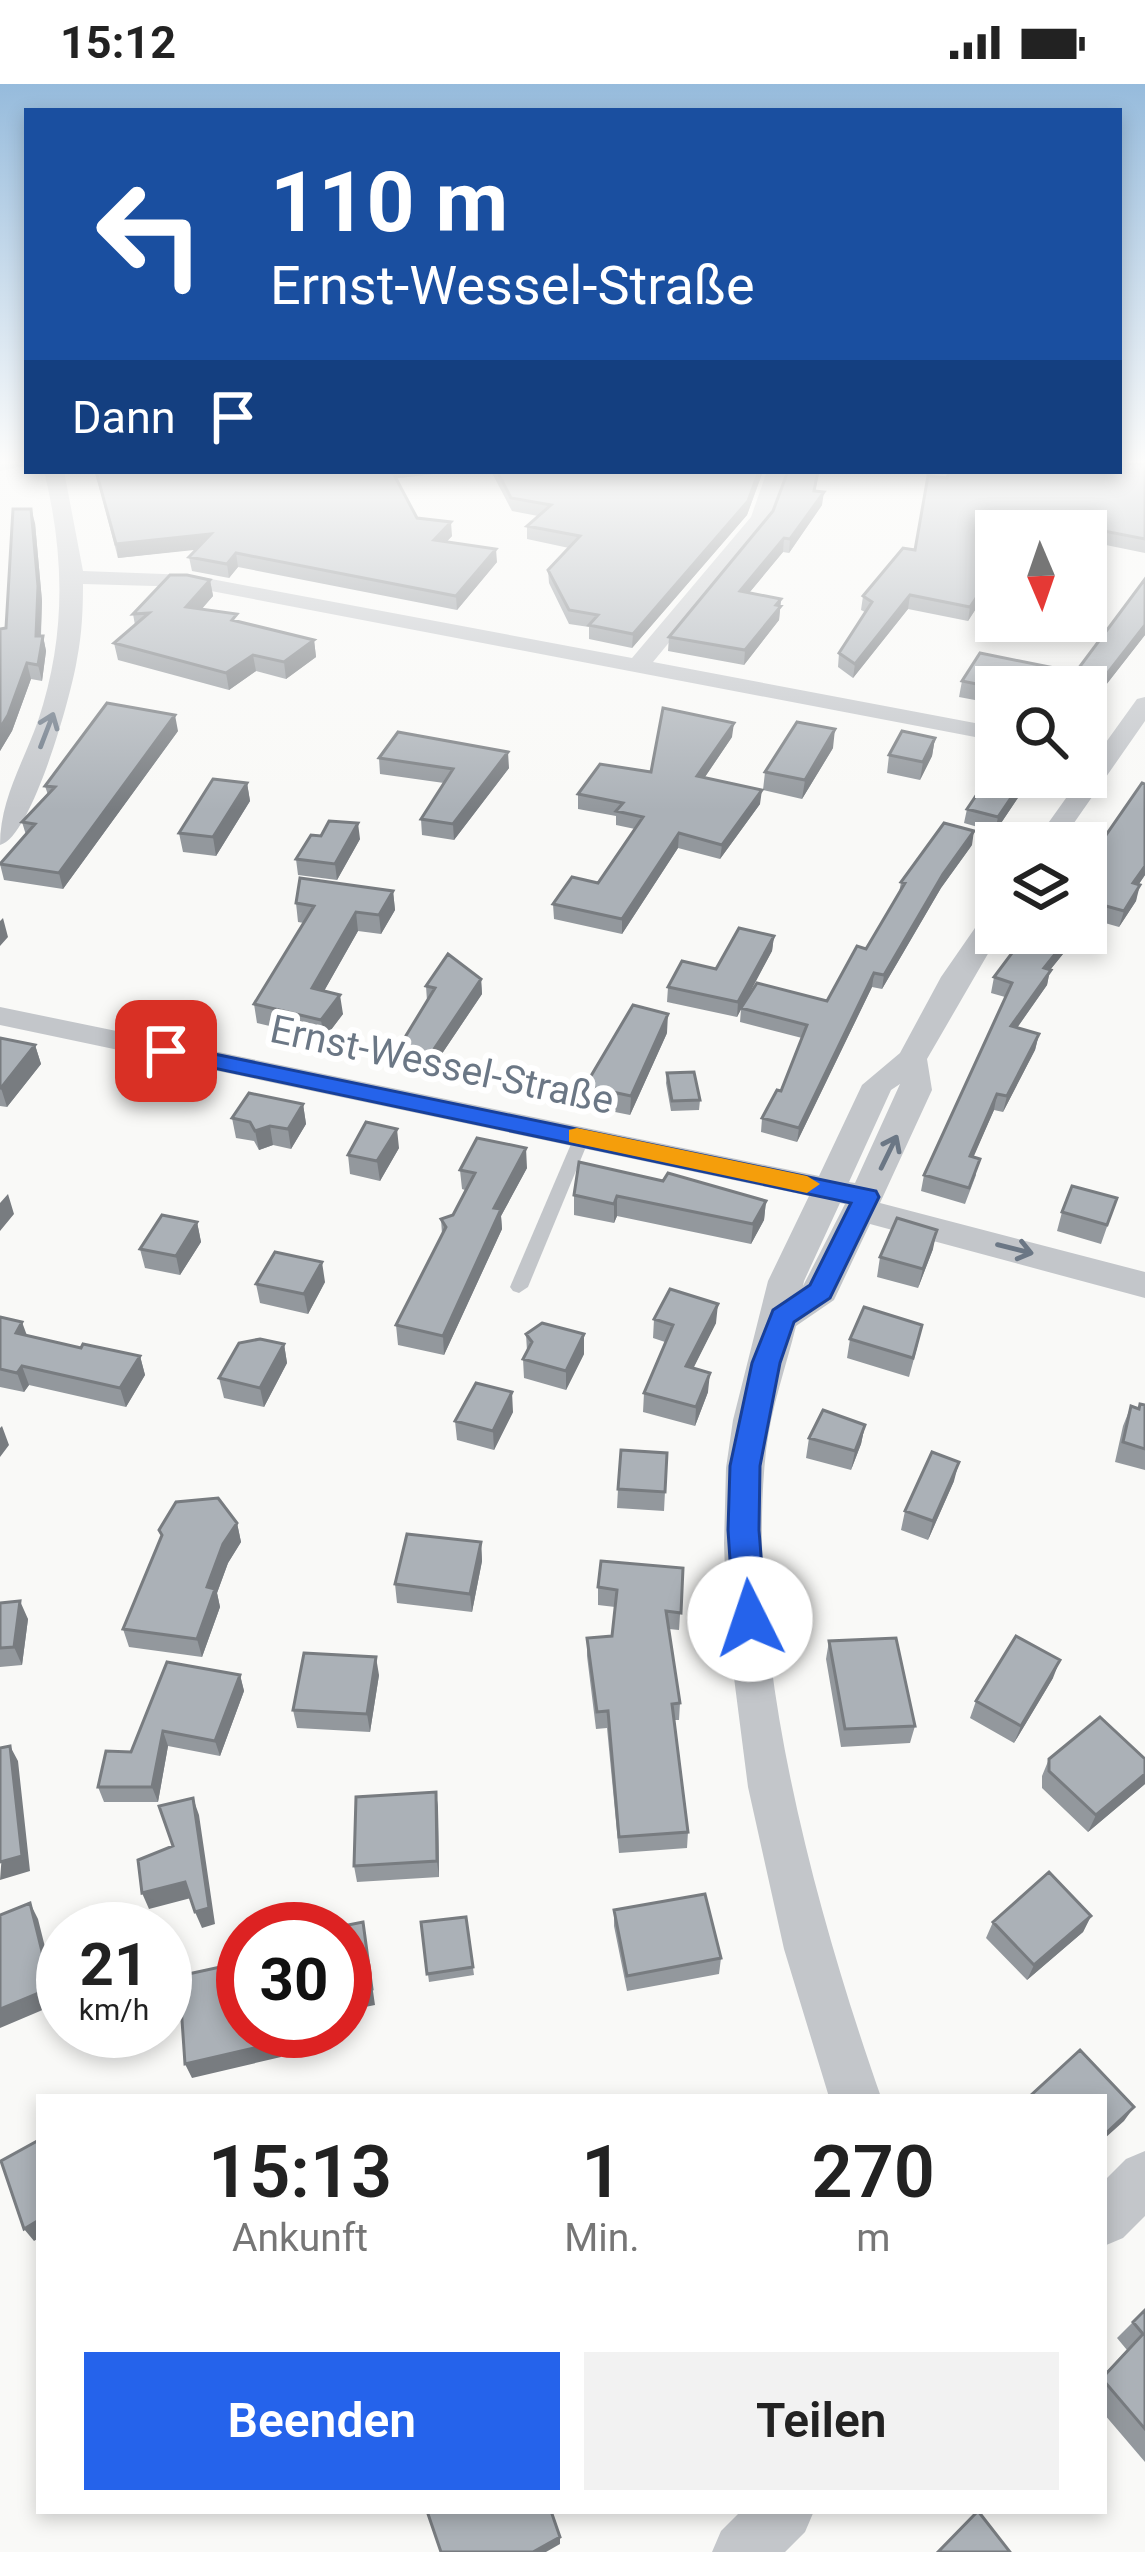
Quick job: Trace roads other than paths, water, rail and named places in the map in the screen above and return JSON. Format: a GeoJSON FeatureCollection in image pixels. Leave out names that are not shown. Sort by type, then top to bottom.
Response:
{"type":"FeatureCollection","features":[{"type":"Feature","properties":{"kind":"street"},"geometry":{"type":"LineString","coordinates":[[0,838],[64,686],[75,579]]}},
{"type":"Feature","properties":{"kind":"street"},"geometry":{"type":"LineString","coordinates":[[137,579],[190,581],[975,730]]}},
{"type":"Feature","properties":{"kind":"street"},"geometry":{"type":"LineString","coordinates":[[637,666],[710,579]]}},
{"type":"Feature","properties":{"kind":"street"},"geometry":{"type":"LineString","coordinates":[[1107,744],[1145,704]]}},
{"type":"Feature","properties":{"kind":"street"},"geometry":{"type":"LineString","coordinates":[[1107,756],[1145,763]]}},
{"type":"Feature","properties":{"kind":"street"},"geometry":{"type":"LineString","coordinates":[[854,2094],[803,1929],[754,1663],[744,1530],[745,1466],[761,1383],[783,1317],[786,1281],[827,1188],[878,1085],[912,1059],[975,948]]}},
{"type":"Feature","properties":{"kind":"street","name":"Ernst-Wessel-Straße"},"geometry":{"type":"LineString","coordinates":[[0,1016],[827,1188],[864,1204],[1145,1286]]}},
{"type":"Feature","properties":{"kind":"street"},"geometry":{"type":"LineString","coordinates":[[783,1317],[820,1292],[864,1204],[916,1090],[912,1059]]}},
{"type":"Feature","properties":{"kind":"street"},"geometry":{"type":"LineString","coordinates":[[1107,2215],[1145,2178]]}},
{"type":"Feature","properties":{"kind":"street"},"geometry":{"type":"LineString","coordinates":[[742,2552],[781,2514]]}},
{"type":"Feature","properties":{"kind":"lane"},"geometry":{"type":"LineString","coordinates":[[519,1287],[582,1137]]}}]}
